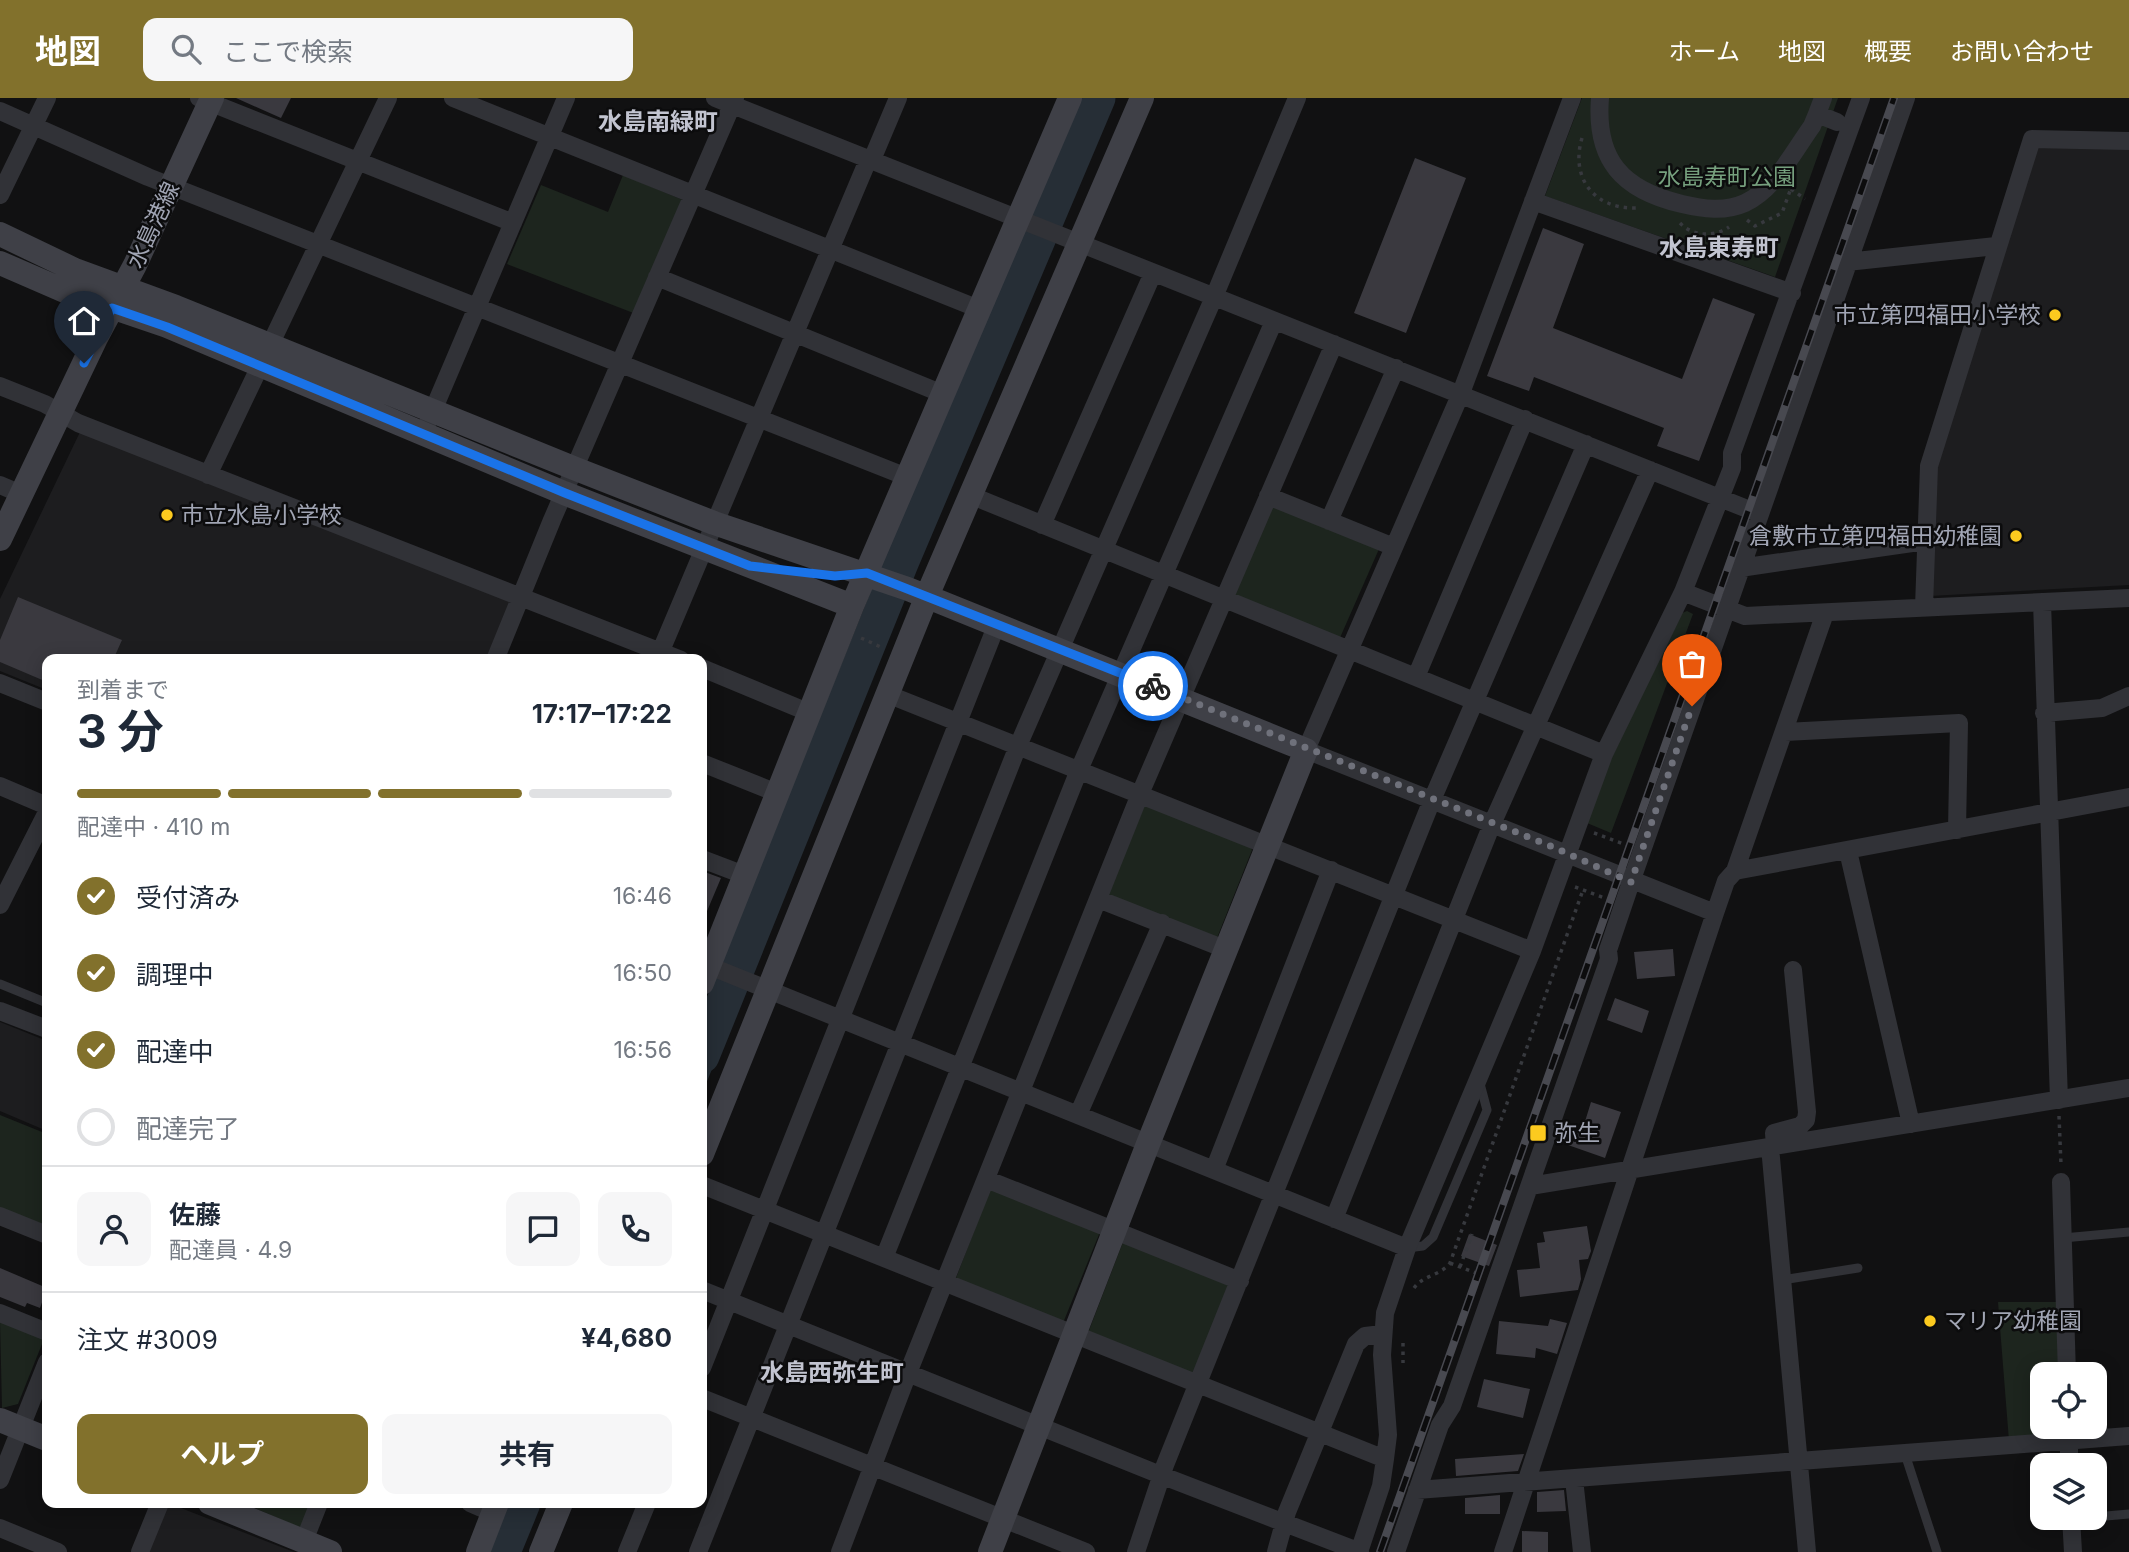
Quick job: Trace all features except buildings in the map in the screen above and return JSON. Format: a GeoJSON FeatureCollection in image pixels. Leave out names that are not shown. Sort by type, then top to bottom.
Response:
{"type":"FeatureCollection","features":[{"type":"Feature","properties":{"kind":"street"},"geometry":{"type":"LineString","coordinates":[[0,195],[47,98]]}},
{"type":"Feature","properties":{"kind":"street"},"geometry":{"type":"LineString","coordinates":[[208,475],[388,98]]}},
{"type":"Feature","properties":{"kind":"street"},"geometry":{"type":"LineString","coordinates":[[453,98],[979,309]]}},
{"type":"Feature","properties":{"kind":"street"},"geometry":{"type":"LineString","coordinates":[[423,433],[566,98]]}},
{"type":"Feature","properties":{"kind":"street"},"geometry":{"type":"LineString","coordinates":[[659,654],[830,250],[898,98]]}},
{"type":"Feature","properties":{"kind":"street"},"geometry":{"type":"LineString","coordinates":[[1070,98],[1025,222],[979,309],[907,477],[875,576],[852,606],[744,875],[710,971],[759,986],[1407,1248]]}},
{"type":"Feature","properties":{"kind":"street"},"geometry":{"type":"LineString","coordinates":[[707,1139],[759,986],[887,694],[917,593],[970,495],[1074,241],[1142,98]]}},
{"type":"Feature","properties":{"kind":"street"},"geometry":{"type":"LineString","coordinates":[[698,1552],[1017,746],[1214,297],[1297,98]]}},
{"type":"Feature","properties":{"kind":"street"},"geometry":{"type":"LineString","coordinates":[[990,1552],[1037,1425],[1266,843],[1461,393],[1572,98]]}},
{"type":"Feature","properties":{"kind":"street"},"geometry":{"type":"LineString","coordinates":[[1600,98],[1598,128],[1615,166],[1630,184],[1646,193],[1696,208],[1724,209],[1747,202],[1763,191],[1812,127],[1820,106],[1837,122]]}},
{"type":"Feature","properties":{"kind":"street"},"geometry":{"type":"LineString","coordinates":[[707,1292],[1163,1476],[1360,1552],[1381,1486],[1388,1435],[1382,1334],[1385,1313],[1407,1248],[1477,1075],[1532,951],[1604,754],[1683,592],[1732,468],[1732,453],[1861,98]]}},
{"type":"Feature","properties":{"kind":"street"},"geometry":{"type":"LineString","coordinates":[[1396,1552],[1440,1425],[1452,1406],[1530,1186],[1609,959],[1608,950],[1631,882],[1906,98]]}},
{"type":"Feature","properties":{"kind":"street"},"geometry":{"type":"LineString","coordinates":[[207,99],[513,223]]}},
{"type":"Feature","properties":{"kind":"street","name":"水島港線"},"geometry":{"type":"LineString","coordinates":[[0,539],[11,489],[60,413],[118,298],[171,186],[207,99]]}},
{"type":"Feature","properties":{"kind":"street"},"geometry":{"type":"LineString","coordinates":[[497,654],[693,195],[727,100],[869,161],[1461,393],[1760,514]]}},
{"type":"Feature","properties":{"kind":"street"},"geometry":{"type":"LineString","coordinates":[[0,111],[171,186],[907,477]]}},
{"type":"Feature","properties":{"kind":"street"},"geometry":{"type":"LineString","coordinates":[[1924,607],[1929,466],[1996,246],[2032,139],[2129,141]]}},
{"type":"Feature","properties":{"kind":"street"},"geometry":{"type":"LineString","coordinates":[[1533,201],[1792,293]]}},
{"type":"Feature","properties":{"kind":"street"},"geometry":{"type":"LineString","coordinates":[[0,234],[75,270],[167,327],[258,367],[565,493],[852,606]]}},
{"type":"Feature","properties":{"kind":"street"},"geometry":{"type":"LineString","coordinates":[[1847,262],[1996,246]]}},
{"type":"Feature","properties":{"kind":"street"},"geometry":{"type":"LineString","coordinates":[[0,262],[269,344],[714,523],[875,576],[997,624],[1567,853],[1631,882],[1715,913]]}},
{"type":"Feature","properties":{"kind":"street"},"geometry":{"type":"LineString","coordinates":[[1042,525],[1153,273]]}},
{"type":"Feature","properties":{"kind":"street"},"geometry":{"type":"LineString","coordinates":[[657,277],[943,394]]}},
{"type":"Feature","properties":{"kind":"street"},"geometry":{"type":"LineString","coordinates":[[884,1258],[1079,770],[1274,321]]}},
{"type":"Feature","properties":{"kind":"street"},"geometry":{"type":"LineString","coordinates":[[840,1552],[908,1373],[1140,794],[1334,344]]}},
{"type":"Feature","properties":{"kind":"street"},"geometry":{"type":"LineString","coordinates":[[1329,521],[1396,368]]}},
{"type":"Feature","properties":{"kind":"street"},"geometry":{"type":"LineString","coordinates":[[0,386],[208,475],[521,596],[657,654]]}},
{"type":"Feature","properties":{"kind":"street"},"geometry":{"type":"LineString","coordinates":[[1416,677],[1525,419]]}},
{"type":"Feature","properties":{"kind":"street"},"geometry":{"type":"LineString","coordinates":[[1136,1552],[1198,1384],[1432,800],[1586,444]]}},
{"type":"Feature","properties":{"kind":"street"},"geometry":{"type":"LineString","coordinates":[[1334,1219],[1492,824],[1650,470]]}},
{"type":"Feature","properties":{"kind":"street"},"geometry":{"type":"LineString","coordinates":[[970,495],[1604,754]]}},
{"type":"Feature","properties":{"kind":"street"},"geometry":{"type":"LineString","coordinates":[[1268,496],[1394,547]]}},
{"type":"Feature","properties":{"kind":"street"},"geometry":{"type":"LineString","coordinates":[[1740,568],[1926,541]]}},
{"type":"Feature","properties":{"kind":"street"},"geometry":{"type":"LineString","coordinates":[[750,566],[835,576],[875,576]]}},
{"type":"Feature","properties":{"kind":"street"},"geometry":{"type":"LineString","coordinates":[[1683,592],[1745,616],[2129,598]]}},
{"type":"Feature","properties":{"kind":"street"},"geometry":{"type":"LineString","coordinates":[[2042,602],[2059,1100]]}},
{"type":"Feature","properties":{"kind":"street"},"geometry":{"type":"LineString","coordinates":[[1503,1552],[1632,1170],[1715,913],[1727,881],[1735,871],[1825,613]]}},
{"type":"Feature","properties":{"kind":"street"},"geometry":{"type":"LineString","coordinates":[[707,1355],[762,1209],[997,624]]}},
{"type":"Feature","properties":{"kind":"street"},"geometry":{"type":"LineString","coordinates":[[707,670],[810,713]]}},
{"type":"Feature","properties":{"kind":"street"},"geometry":{"type":"LineString","coordinates":[[0,683],[42,700]]}},
{"type":"Feature","properties":{"kind":"street"},"geometry":{"type":"LineString","coordinates":[[887,694],[1532,951]]}},
{"type":"Feature","properties":{"kind":"street"},"geometry":{"type":"LineString","coordinates":[[2045,713],[2102,708],[2129,695]]}},
{"type":"Feature","properties":{"kind":"street"},"geometry":{"type":"LineString","coordinates":[[1785,732],[1959,723],[1957,830]]}},
{"type":"Feature","properties":{"kind":"street"},"geometry":{"type":"LineString","coordinates":[[707,766],[778,793]]}},
{"type":"Feature","properties":{"kind":"street"},"geometry":{"type":"LineString","coordinates":[[0,786],[42,804]]}},
{"type":"Feature","properties":{"kind":"street"},"geometry":{"type":"LineString","coordinates":[[1735,871],[2129,797]]}},
{"type":"Feature","properties":{"kind":"street"},"geometry":{"type":"LineString","coordinates":[[3,893],[42,821]]}},
{"type":"Feature","properties":{"kind":"street"},"geometry":{"type":"LineString","coordinates":[[1848,850],[1911,1124]]}},
{"type":"Feature","properties":{"kind":"street"},"geometry":{"type":"LineString","coordinates":[[707,861],[744,875]]}},
{"type":"Feature","properties":{"kind":"street"},"geometry":{"type":"LineString","coordinates":[[1213,1170],[1331,870]]}},
{"type":"Feature","properties":{"kind":"street"},"geometry":{"type":"LineString","coordinates":[[1098,899],[1225,949]]}},
{"type":"Feature","properties":{"kind":"street"},"geometry":{"type":"LineString","coordinates":[[1078,1115],[1162,923]]}},
{"type":"Feature","properties":{"kind":"street"},"geometry":{"type":"LineString","coordinates":[[1793,970],[1806,1121],[1800,1126],[1774,1133],[1772,1147],[1798,1447],[1797,1462],[1807,1552]]}},
{"type":"Feature","properties":{"kind":"street"},"geometry":{"type":"LineString","coordinates":[[0,1011],[42,1027]]}},
{"type":"Feature","properties":{"kind":"street"},"geometry":{"type":"LineString","coordinates":[[1530,1186],[2129,1088]]}},
{"type":"Feature","properties":{"kind":"street"},"geometry":{"type":"LineString","coordinates":[[986,1179],[1240,1281]]}},
{"type":"Feature","properties":{"kind":"street"},"geometry":{"type":"LineString","coordinates":[[2061,1182],[2067,1362]]}},
{"type":"Feature","properties":{"kind":"street"},"geometry":{"type":"LineString","coordinates":[[707,1187],[1385,1459]]}},
{"type":"Feature","properties":{"kind":"street"},"geometry":{"type":"LineString","coordinates":[[0,1216],[42,1233]]}},
{"type":"Feature","properties":{"kind":"street"},"geometry":{"type":"LineString","coordinates":[[0,1313],[42,1330]]}},
{"type":"Feature","properties":{"kind":"street"},"geometry":{"type":"LineString","coordinates":[[1276,1552],[1356,1344],[1365,1336],[1382,1334]]}},
{"type":"Feature","properties":{"kind":"street"},"geometry":{"type":"LineString","coordinates":[[0,1480],[10,1424],[42,1370]]}},
{"type":"Feature","properties":{"kind":"street"},"geometry":{"type":"LineString","coordinates":[[707,1400],[1086,1552]]}},
{"type":"Feature","properties":{"kind":"street"},"geometry":{"type":"LineString","coordinates":[[10,1424],[42,1436]]}},
{"type":"Feature","properties":{"kind":"street"},"geometry":{"type":"LineString","coordinates":[[2107,1435],[2129,1436]]}},
{"type":"Feature","properties":{"kind":"street"},"geometry":{"type":"LineString","coordinates":[[1417,1490],[1905,1454],[2030,1439]]}},
{"type":"Feature","properties":{"kind":"street"},"geometry":{"type":"LineString","coordinates":[[1574,1479],[1582,1552]]}},
{"type":"Feature","properties":{"kind":"street"},"geometry":{"type":"LineString","coordinates":[[140,1552],[158,1508]]}},
{"type":"Feature","properties":{"kind":"street"},"geometry":{"type":"LineString","coordinates":[[222,1508],[330,1552]]}},
{"type":"Feature","properties":{"kind":"street"},"geometry":{"type":"LineString","coordinates":[[304,1541],[317,1508]]}},
{"type":"Feature","properties":{"kind":"street"},"geometry":{"type":"LineString","coordinates":[[478,1552],[495,1508]]}},
{"type":"Feature","properties":{"kind":"street"},"geometry":{"type":"LineString","coordinates":[[541,1552],[559,1508]]}},
{"type":"Feature","properties":{"kind":"street"},"geometry":{"type":"LineString","coordinates":[[626,1552],[645,1508]]}},
{"type":"Feature","properties":{"kind":"street"},"geometry":{"type":"LineString","coordinates":[[0,1528],[58,1552]]}},
{"type":"Feature","properties":{"kind":"street"},"geometry":{"type":"LineString","coordinates":[[2072,1530],[2073,1552]]}},
{"type":"Feature","properties":{"kind":"lane"},"geometry":{"type":"LineString","coordinates":[[0,984],[42,1001]]}},
{"type":"Feature","properties":{"kind":"lane"},"geometry":{"type":"LineString","coordinates":[[2063,1238],[2129,1232]]}},
{"type":"Feature","properties":{"kind":"lane"},"geometry":{"type":"LineString","coordinates":[[1782,1280],[1858,1268]]}},
{"type":"Feature","properties":{"kind":"lane"},"geometry":{"type":"LineString","coordinates":[[1905,1454],[1937,1552]]}},
{"type":"Feature","properties":{"kind":"lane"},"geometry":{"type":"LineString","coordinates":[[2107,1516],[2129,1514]]}},
{"type":"Feature","properties":{"kind":"path"},"geometry":{"type":"LineString","coordinates":[[1791,189],[1809,202]]}},
{"type":"Feature","properties":{"kind":"path"},"geometry":{"type":"LineString","coordinates":[[867,641],[882,647]]}},
{"type":"Feature","properties":{"kind":"path"},"geometry":{"type":"LineString","coordinates":[[1586,830],[1636,849]]}},
{"type":"Feature","properties":{"kind":"path"},"geometry":{"type":"LineString","coordinates":[[1569,885],[1618,903]]}},
{"type":"Feature","properties":{"kind":"path"},"geometry":{"type":"LineString","coordinates":[[1410,1298],[1416,1284],[1443,1272],[1450,1263],[1583,890]]}},
{"type":"Feature","properties":{"kind":"path"},"geometry":{"type":"LineString","coordinates":[[2059,1100],[2061,1182]]}},
{"type":"Feature","properties":{"kind":"path"},"geometry":{"type":"LineString","coordinates":[[1460,1267],[1472,1234]]}},
{"type":"Feature","properties":{"kind":"path"},"geometry":{"type":"LineString","coordinates":[[1450,1263],[1489,1278]]}},
{"type":"Feature","properties":{"kind":"path"},"geometry":{"type":"LineString","coordinates":[[1403,1338],[1403,1364]]}},
{"type":"Feature","properties":{"kind":"shaded area"},"geometry":{"type":"Polygon","coordinates":[[[2037,145],[2129,147],[2129,585],[1930,596],[1932,485],[2037,145]]]}},
{"type":"Feature","properties":{"kind":"shaded area","name":"市立水島小学校"},"geometry":{"type":"Polygon","coordinates":[[[80,432],[512,601],[490,654],[42,654],[42,688],[0,671],[0,599],[80,432]]]}},
{"type":"Feature","properties":{"kind":"shaded area"},"geometry":{"type":"Polygon","coordinates":[[[0,1022],[42,1039],[42,1129],[0,1111],[0,1022]]]}},
{"type":"Feature","properties":{"kind":"shaded area"},"geometry":{"type":"Polygon","coordinates":[[[166,1508],[181,1508],[294,1552],[146,1552],[166,1508]]]}},
{"type":"Feature","properties":{"kind":"green space","name":"水島寿町公園"},"geometry":{"type":"Polygon","coordinates":[[[1582,98],[1838,98],[1775,277],[1545,196],[1582,98]]]}},
{"type":"Feature","properties":{"kind":"green space"},"geometry":{"type":"Polygon","coordinates":[[[623,175],[683,200],[636,314],[507,264],[541,185],[608,212],[623,175]]]}},
{"type":"Feature","properties":{"kind":"green space"},"geometry":{"type":"Polygon","coordinates":[[[1273,503],[1379,549],[1339,640],[1232,595],[1273,503]]]}},
{"type":"Feature","properties":{"kind":"green space"},"geometry":{"type":"Polygon","coordinates":[[[1687,611],[1693,614],[1611,833],[1587,823],[1610,761],[1682,613],[1687,611]]]}},
{"type":"Feature","properties":{"kind":"green space"},"geometry":{"type":"Polygon","coordinates":[[[1146,802],[1249,845],[1252,850],[1217,938],[1107,894],[1146,802]]]}},
{"type":"Feature","properties":{"kind":"green space"},"geometry":{"type":"Polygon","coordinates":[[[0,1115],[42,1132],[42,1226],[0,1208],[0,1115]]]}},
{"type":"Feature","properties":{"kind":"green space"},"geometry":{"type":"Polygon","coordinates":[[[991,1187],[1100,1232],[1063,1323],[956,1278],[991,1187]]]}},
{"type":"Feature","properties":{"kind":"green space"},"geometry":{"type":"Polygon","coordinates":[[[1123,1242],[1230,1286],[1192,1375],[1088,1333],[1123,1242]]]}},
{"type":"Feature","properties":{"kind":"green space"},"geometry":{"type":"Polygon","coordinates":[[[1998,1302],[2059,1302],[2062,1362],[2030,1362],[2030,1439],[2041,1439],[2009,1441],[1998,1302]]]}},
{"type":"Feature","properties":{"kind":"green space"},"geometry":{"type":"Polygon","coordinates":[[[0,1321],[42,1338],[18,1404],[2,1408],[0,1321]]]}},
{"type":"Feature","properties":{"kind":"green space"},"geometry":{"type":"Polygon","coordinates":[[[255,1508],[312,1508],[303,1529],[255,1508]]]}},
{"type":"Feature","properties":{"kind":"waterway"},"geometry":{"type":"LineString","coordinates":[[707,1044],[901,563],[1098,98]]}},
{"type":"Feature","properties":{"kind":"waterway"},"geometry":{"type":"LineString","coordinates":[[904,582],[1111,98]]}},
{"type":"Feature","properties":{"kind":"waterway"},"geometry":{"type":"LineString","coordinates":[[707,1074],[900,592]]}},
{"type":"Feature","properties":{"kind":"waterway"},"geometry":{"type":"LineString","coordinates":[[503,1552],[521,1508]]}},
{"type":"Feature","properties":{"kind":"waterway"},"geometry":{"type":"LineString","coordinates":[[515,1552],[534,1508]]}},
{"type":"Feature","properties":{"kind":"railway"},"geometry":{"type":"LineString","coordinates":[[1380,1552],[1894,98]]}},
{"type":"Feature","properties":{"kind":"way so far"},"geometry":{"type":"LineString","coordinates":[[1153,686],[1306,750],[1553,847],[1631,882],[1692,706]]}},
{"type":"Feature","properties":{"kind":"place","name":"市立第四福田小学校"},"geometry":{"type":"Point","coordinates":[2055,315]}},
{"type":"Feature","properties":{"kind":"place","name":"市立水島小学校"},"geometry":{"type":"Point","coordinates":[167,515]}},
{"type":"Feature","properties":{"kind":"place","name":"倉敷市立第四福田幼稚園"},"geometry":{"type":"Point","coordinates":[2016,536]}},
{"type":"Feature","properties":{"kind":"place","name":"弥生"},"geometry":{"type":"Point","coordinates":[1538,1133]}},
{"type":"Feature","properties":{"kind":"place","name":"マリア幼稚園"},"geometry":{"type":"Point","coordinates":[1930,1321]}},
{"type":"Feature","properties":{"kind":"district","name":"水島南緑町"},"geometry":{"type":"Point","coordinates":[658,121]}},
{"type":"Feature","properties":{"kind":"district","name":"水島東寿町"},"geometry":{"type":"Point","coordinates":[1719,247]}},
{"type":"Feature","properties":{"kind":"district","name":"水島西弥生町"},"geometry":{"type":"Point","coordinates":[832,1372]}},
{"type":"Feature","properties":{"kind":"route"},"geometry":{"type":"LineString","coordinates":[[84,363],[112,308],[167,327],[565,493],[750,566],[835,576],[867,573],[1153,686]]}}]}
